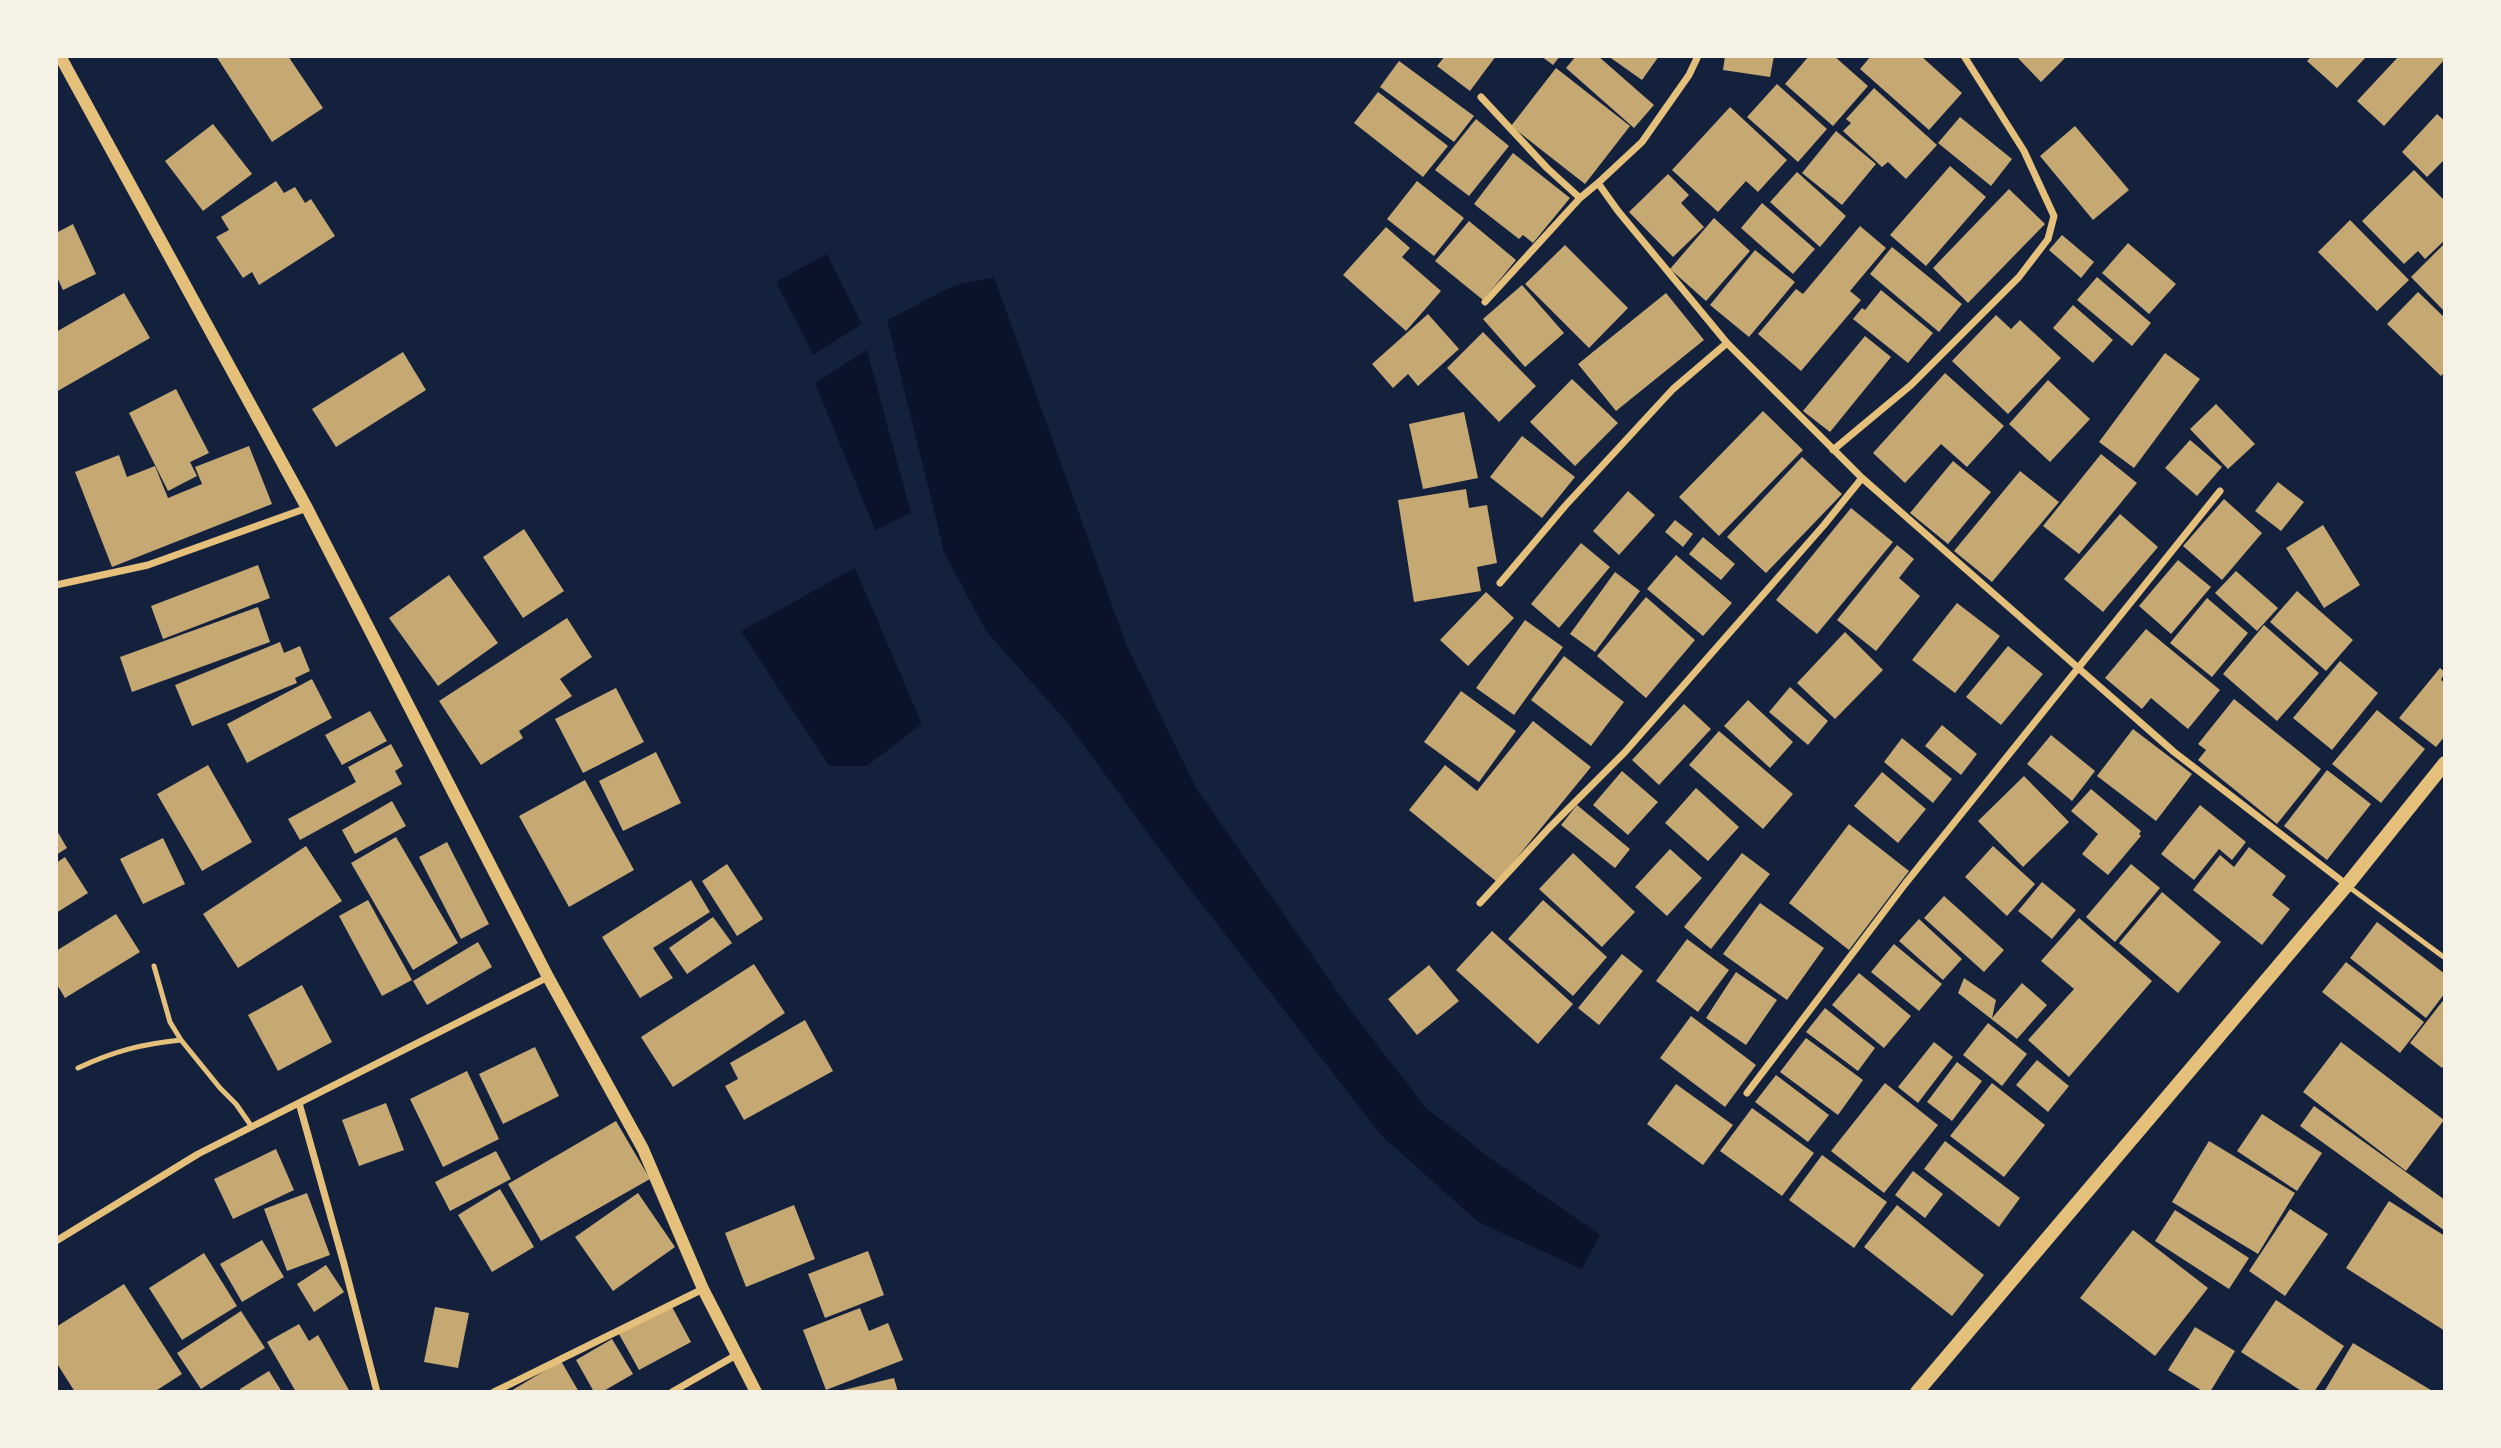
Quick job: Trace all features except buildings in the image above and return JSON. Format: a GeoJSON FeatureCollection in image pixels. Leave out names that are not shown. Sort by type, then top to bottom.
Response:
{"type":"FeatureCollection","features":[{"type":"Feature","properties":{"kind":"main road"},"geometry":{"type":"LineString","coordinates":[[1917,1392],[2347,885],[2445,763]]}},
{"type":"Feature","properties":{"kind":"street"},"geometry":{"type":"LineString","coordinates":[[60,56],[307,508],[548,977],[643,1149],[703,1289],[756,1392]]}},
{"type":"Feature","properties":{"kind":"street"},"geometry":{"type":"LineString","coordinates":[[1485,302],[1580,198],[1642,142],[1689,75],[1698,56]]}},
{"type":"Feature","properties":{"kind":"street"},"geometry":{"type":"LineString","coordinates":[[1833,450],[1911,386],[2019,277],[2048,239],[2054,216],[2024,151],[1964,56]]}},
{"type":"Feature","properties":{"kind":"street"},"geometry":{"type":"LineString","coordinates":[[1480,97],[1580,198]]}},
{"type":"Feature","properties":{"kind":"street"},"geometry":{"type":"LineString","coordinates":[[1598,183],[1727,343],[1862,478],[2174,752],[2347,885]]}},
{"type":"Feature","properties":{"kind":"street"},"geometry":{"type":"LineString","coordinates":[[1500,583],[1565,506],[1672,389],[1727,343]]}},
{"type":"Feature","properties":{"kind":"street"},"geometry":{"type":"LineString","coordinates":[[1480,903],[1549,828],[1625,752],[1862,478]]}},
{"type":"Feature","properties":{"kind":"street"},"geometry":{"type":"LineString","coordinates":[[1747,1093],[1905,884],[2220,491]]}},
{"type":"Feature","properties":{"kind":"street"},"geometry":{"type":"LineString","coordinates":[[56,585],[148,565],[307,508]]}},
{"type":"Feature","properties":{"kind":"street"},"geometry":{"type":"LineString","coordinates":[[56,1241],[198,1154],[548,977]]}},
{"type":"Feature","properties":{"kind":"street"},"geometry":{"type":"LineString","coordinates":[[299,1103],[377,1392]]}},
{"type":"Feature","properties":{"kind":"street"},"geometry":{"type":"LineString","coordinates":[[494,1392],[703,1289]]}},
{"type":"Feature","properties":{"kind":"street"},"geometry":{"type":"LineString","coordinates":[[672,1392],[738,1354]]}},
{"type":"Feature","properties":{"kind":"lane"},"geometry":{"type":"LineString","coordinates":[[2347,885],[2445,958]]}},
{"type":"Feature","properties":{"kind":"lane"},"geometry":{"type":"LineString","coordinates":[[154,967],[170,1021],[181,1040],[236,1104],[252,1127]]}},
{"type":"Feature","properties":{"kind":"lane"},"geometry":{"type":"LineString","coordinates":[[78,1068],[136,1045],[181,1040]]}},
{"type":"Feature","properties":{"kind":"water"},"geometry":{"type":"Polygon","coordinates":[[[827,254],[862,324],[813,355],[776,282],[827,254]]]}},
{"type":"Feature","properties":{"kind":"water"},"geometry":{"type":"Polygon","coordinates":[[[994,277],[1126,644],[1195,786],[1346,1004],[1425,1107],[1490,1158],[1600,1235],[1582,1269],[1478,1222],[1381,1135],[1169,862],[1066,721],[986,631],[944,552],[887,320],[955,285],[994,277]]]}},
{"type":"Feature","properties":{"kind":"water"},"geometry":{"type":"Polygon","coordinates":[[[867,350],[911,513],[875,530],[815,383],[867,350]]]}},
{"type":"Feature","properties":{"kind":"water"},"geometry":{"type":"Polygon","coordinates":[[[855,568],[922,724],[867,766],[829,766],[741,631],[855,568]]]}}]}
